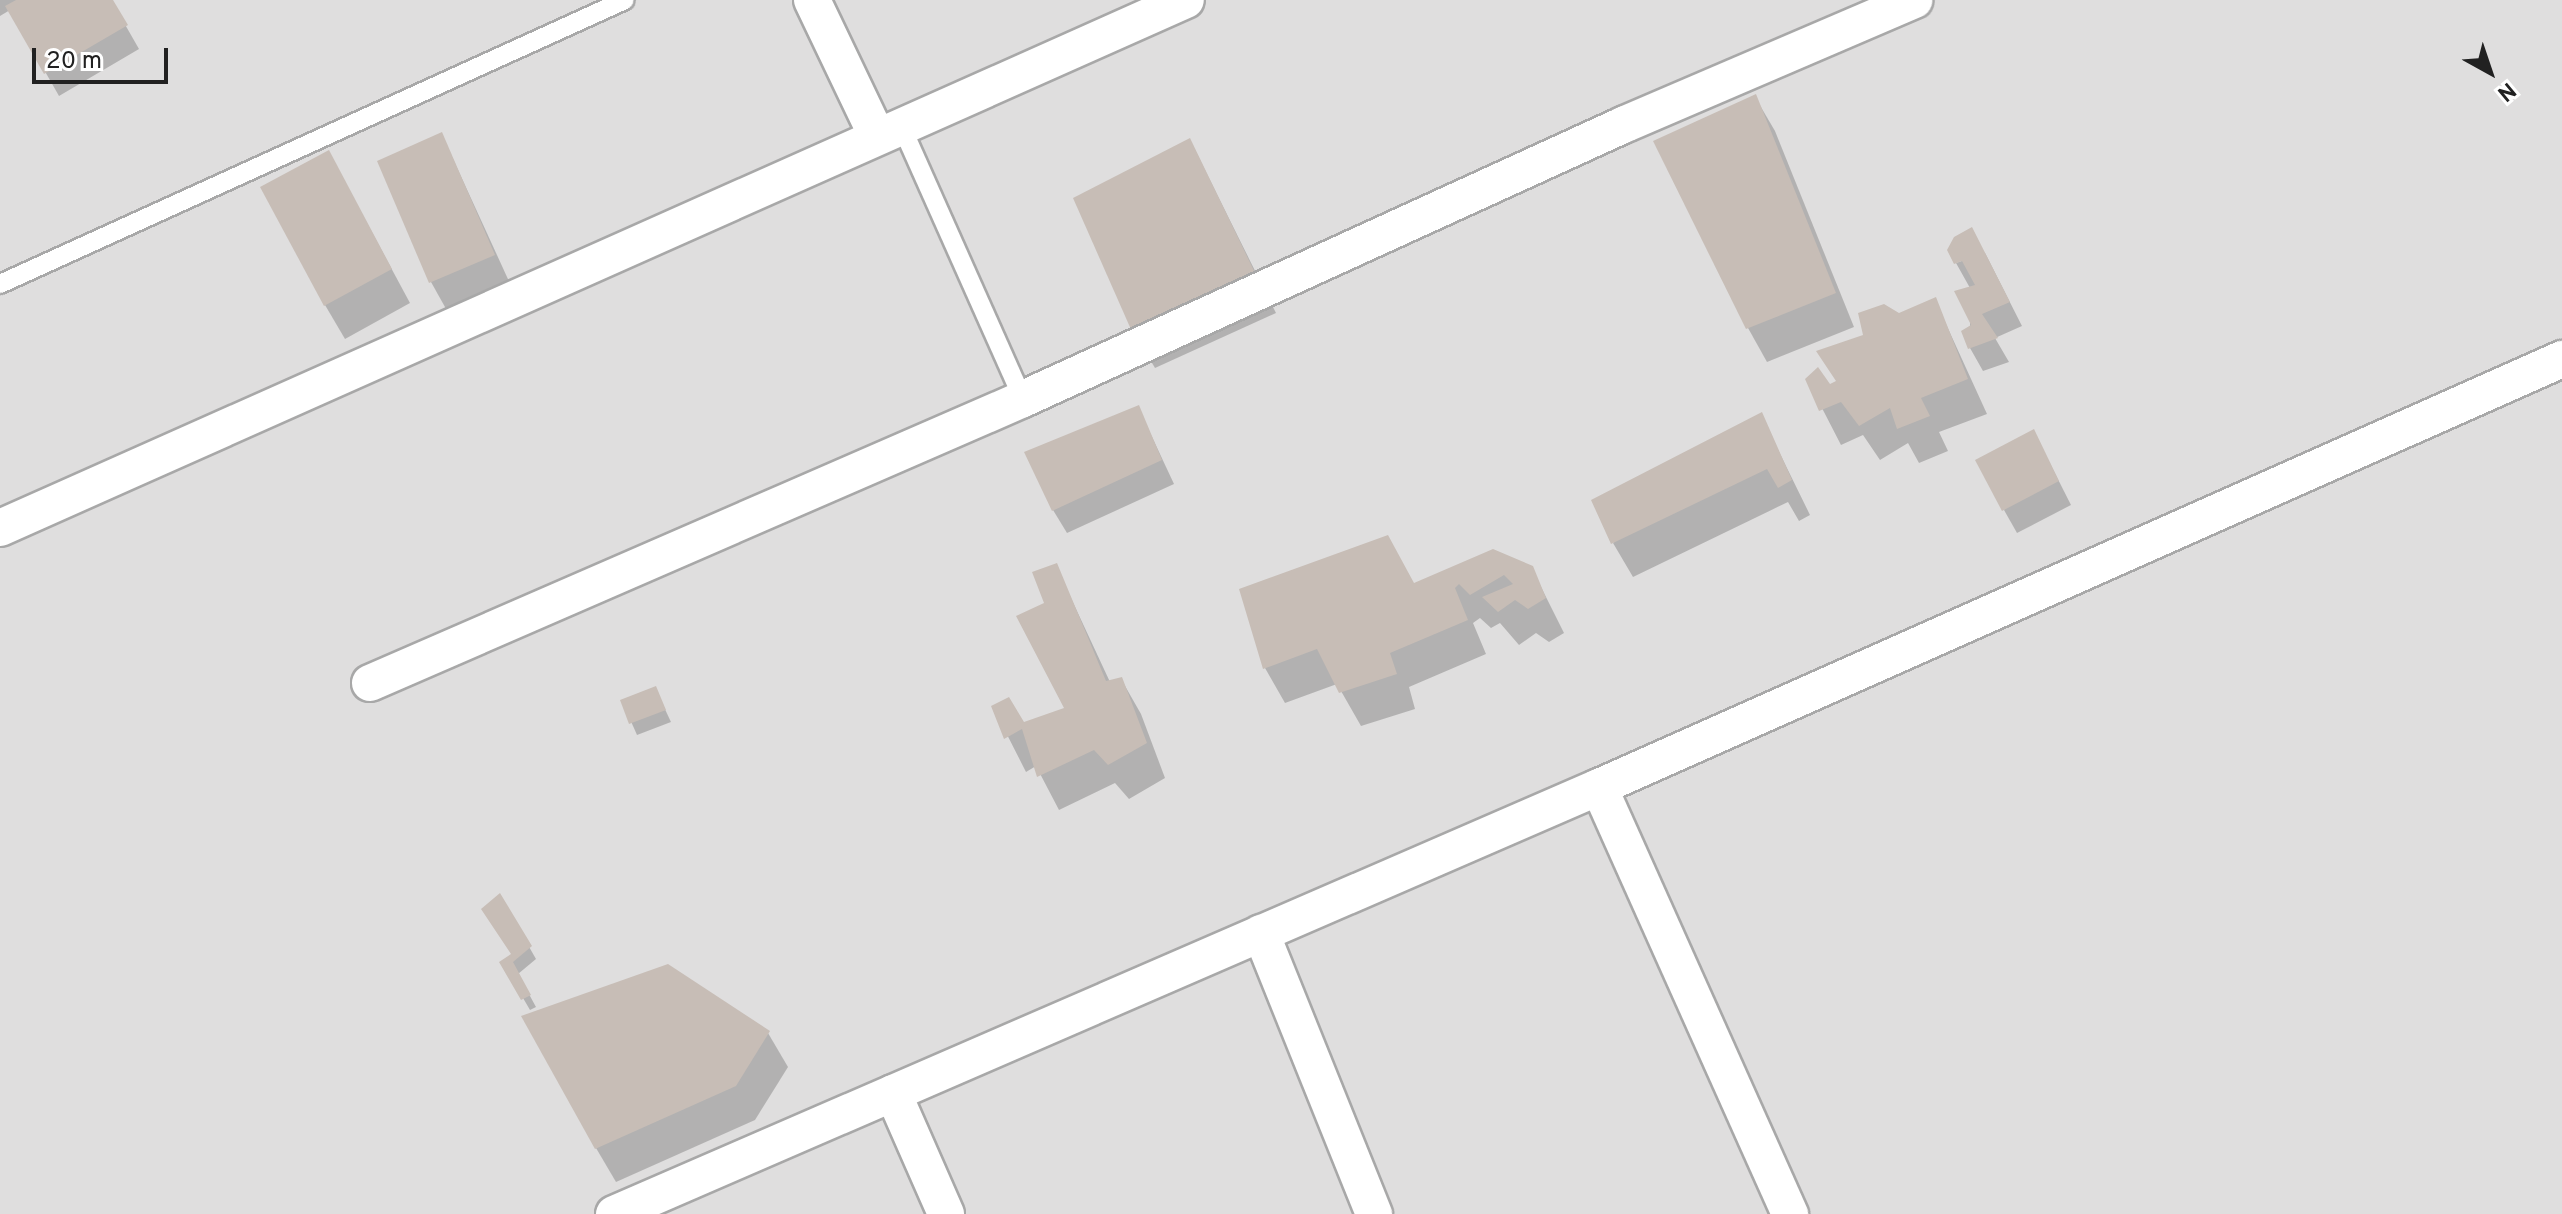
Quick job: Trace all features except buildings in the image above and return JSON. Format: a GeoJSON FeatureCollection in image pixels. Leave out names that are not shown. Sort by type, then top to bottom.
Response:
{"type":"FeatureCollection","features":[{"type":"Feature","properties":{"kind":"street"},"geometry":{"type":"LineString","coordinates":[[812,0],[888,129]]}},
{"type":"Feature","properties":{"kind":"street"},"geometry":{"type":"LineString","coordinates":[[0,528],[888,129],[1186,0]]}},
{"type":"Feature","properties":{"kind":"street"},"geometry":{"type":"LineString","coordinates":[[370,683],[1023,399],[1623,125],[1914,0]]}},
{"type":"Feature","properties":{"kind":"street"},"geometry":{"type":"LineString","coordinates":[[614,1214],[1599,787],[2562,359]]}},
{"type":"Feature","properties":{"kind":"street"},"geometry":{"type":"LineString","coordinates":[[1599,787],[1790,1214]]}},
{"type":"Feature","properties":{"kind":"street"},"geometry":{"type":"LineString","coordinates":[[1261,933],[1374,1214]]}},
{"type":"Feature","properties":{"kind":"street"},"geometry":{"type":"LineString","coordinates":[[893,1093],[946,1214]]}},
{"type":"Feature","properties":{"kind":"lane"},"geometry":{"type":"LineString","coordinates":[[0,284],[625,0]]}},
{"type":"Feature","properties":{"kind":"lane"},"geometry":{"type":"LineString","coordinates":[[888,129],[1023,399]]}},
{"type":"Feature","properties":{"kind":"shaded area"},"geometry":{"type":"Polygon","coordinates":[[[0,0],[2562,0],[2562,1214],[0,1214],[0,0]]]}}]}
